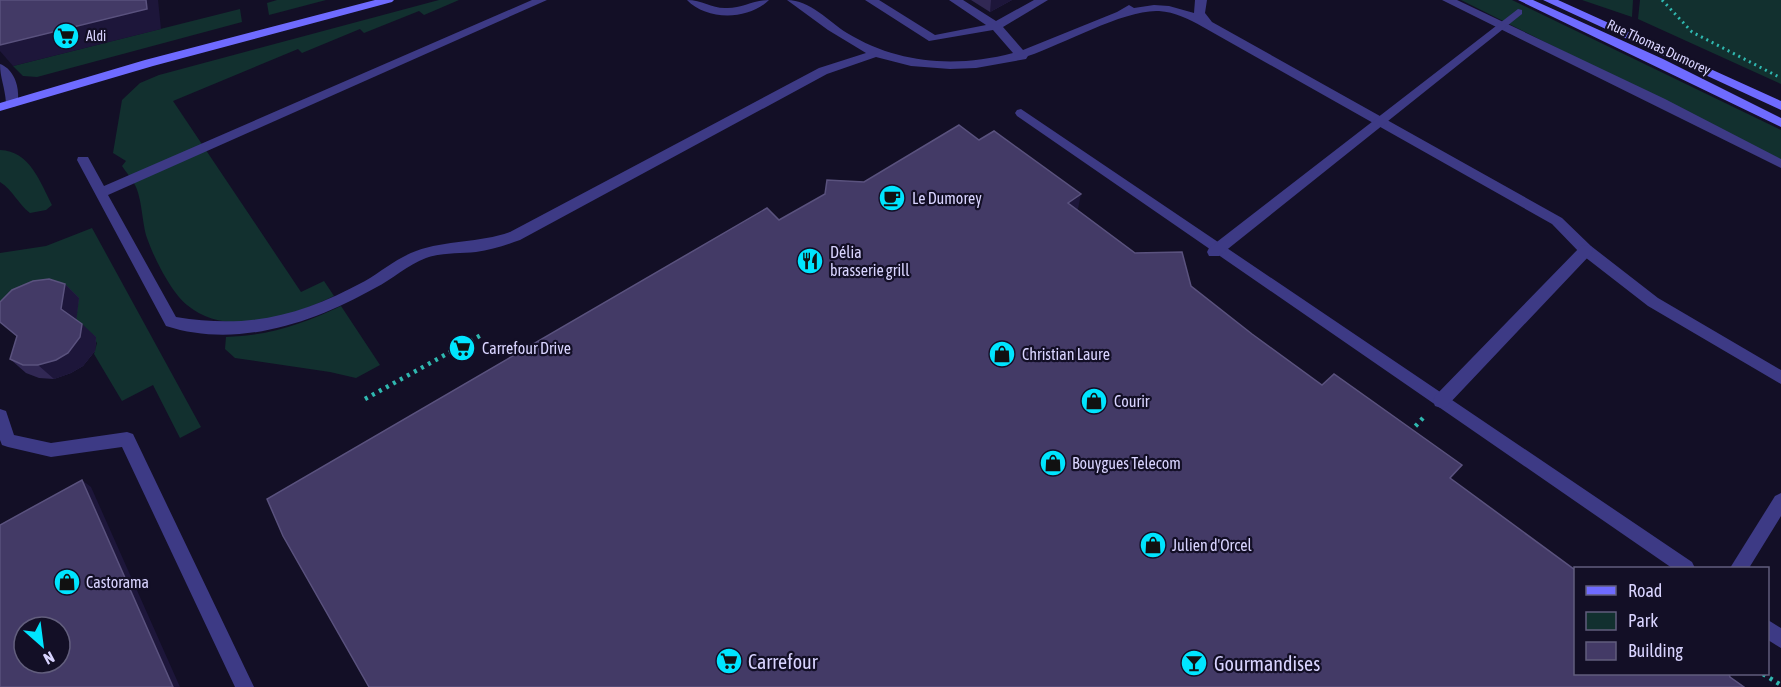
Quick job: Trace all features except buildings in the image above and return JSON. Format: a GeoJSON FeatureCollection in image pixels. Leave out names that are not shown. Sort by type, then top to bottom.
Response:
{"type":"FeatureCollection","features":[{"type":"Feature","properties":{"kind":"main road"},"geometry":{"type":"LineString","coordinates":[[6,105],[138,66],[388,0]]}},
{"type":"Feature","properties":{"kind":"main road","name":"Rue Thomas Dumorey"},"geometry":{"type":"LineString","coordinates":[[1549,0],[1781,106]]}},
{"type":"Feature","properties":{"kind":"main road","name":"Rue Thomas Dumorey"},"geometry":{"type":"LineString","coordinates":[[1521,6],[1659,62],[1781,123]]}},
{"type":"Feature","properties":{"kind":"street"},"geometry":{"type":"LineString","coordinates":[[100,193],[541,0]]}},
{"type":"Feature","properties":{"kind":"street"},"geometry":{"type":"LineString","coordinates":[[693,0],[707,9],[732,12],[746,9],[763,0]]}},
{"type":"Feature","properties":{"kind":"street"},"geometry":{"type":"LineString","coordinates":[[793,0],[875,53],[908,62],[947,66],[990,64],[1022,56],[1121,14],[1142,0]]}},
{"type":"Feature","properties":{"kind":"street"},"geometry":{"type":"LineString","coordinates":[[871,0],[933,39],[996,26],[1042,0]]}},
{"type":"Feature","properties":{"kind":"street"},"geometry":{"type":"LineString","coordinates":[[955,0],[996,26],[1022,56]]}},
{"type":"Feature","properties":{"kind":"street"},"geometry":{"type":"LineString","coordinates":[[1202,0],[1199,12],[1208,25]]}},
{"type":"Feature","properties":{"kind":"street"},"geometry":{"type":"LineString","coordinates":[[1448,0],[1606,78],[1661,102],[1781,164]]}},
{"type":"Feature","properties":{"kind":"street"},"geometry":{"type":"LineString","coordinates":[[1216,250],[1502,25],[1521,6]]}},
{"type":"Feature","properties":{"kind":"street"},"geometry":{"type":"LineString","coordinates":[[1121,14],[1159,8],[1189,15],[1208,25],[1557,221],[1586,250],[1653,303],[1781,378]]}},
{"type":"Feature","properties":{"kind":"street"},"geometry":{"type":"LineString","coordinates":[[82,160],[171,322],[199,328],[261,328],[312,313],[355,293],[400,264],[422,254],[506,240],[823,71],[858,61],[875,53]]}},
{"type":"Feature","properties":{"kind":"street"},"geometry":{"type":"LineString","coordinates":[[0,68],[11,83],[6,105]]}},
{"type":"Feature","properties":{"kind":"street"},"geometry":{"type":"LineString","coordinates":[[1021,113],[1216,250],[1685,567]]}},
{"type":"Feature","properties":{"kind":"street"},"geometry":{"type":"LineString","coordinates":[[1441,401],[1586,250]]}},
{"type":"Feature","properties":{"kind":"street"},"geometry":{"type":"LineString","coordinates":[[0,416],[8,440],[51,450],[127,439],[245,687]]}},
{"type":"Feature","properties":{"kind":"street"},"geometry":{"type":"LineString","coordinates":[[1740,567],[1781,501]]}},
{"type":"Feature","properties":{"kind":"path"},"geometry":{"type":"LineString","coordinates":[[1662,0],[1692,32],[1781,78]]}},
{"type":"Feature","properties":{"kind":"path"},"geometry":{"type":"LineString","coordinates":[[365,399],[483,334]]}},
{"type":"Feature","properties":{"kind":"path"},"geometry":{"type":"LineString","coordinates":[[1405,438],[1441,401]]}},
{"type":"Feature","properties":{"kind":"path"},"geometry":{"type":"LineString","coordinates":[[1765,675],[1781,685]]}},
{"type":"Feature","properties":{"kind":"green space"},"geometry":{"type":"Polygon","coordinates":[[[277,0],[326,0],[269,15],[267,3],[277,0]]]}},
{"type":"Feature","properties":{"kind":"green space"},"geometry":{"type":"Polygon","coordinates":[[[439,0],[459,0],[424,15],[419,11],[364,33],[360,29],[302,53],[298,49],[173,101],[301,292],[324,281],[334,296],[299,311],[260,321],[221,321],[203,315],[187,305],[169,283],[150,246],[137,190],[122,166],[126,161],[113,153],[122,100],[140,83],[159,75],[439,0]]]}},
{"type":"Feature","properties":{"kind":"green space"},"geometry":{"type":"Polygon","coordinates":[[[1461,0],[1512,0],[1781,130],[1781,160],[1461,0]]]}},
{"type":"Feature","properties":{"kind":"green space"},"geometry":{"type":"Polygon","coordinates":[[[1582,0],[1633,0],[1632,17],[1582,0]]]}},
{"type":"Feature","properties":{"kind":"green space"},"geometry":{"type":"Polygon","coordinates":[[[1640,0],[1781,0],[1781,84],[1638,19],[1640,0]]]}},
{"type":"Feature","properties":{"kind":"green space"},"geometry":{"type":"Polygon","coordinates":[[[240,9],[242,22],[37,77],[23,76],[13,66],[240,9]]]}},
{"type":"Feature","properties":{"kind":"green space"},"geometry":{"type":"Polygon","coordinates":[[[0,150],[19,156],[33,169],[52,205],[46,210],[30,213],[0,182],[0,150]]]}},
{"type":"Feature","properties":{"kind":"green space"},"geometry":{"type":"Polygon","coordinates":[[[92,228],[201,427],[180,438],[153,385],[122,401],[94,354],[97,343],[89,332],[17,315],[0,323],[0,253],[46,246],[92,228]]]}},
{"type":"Feature","properties":{"kind":"green space"},"geometry":{"type":"Polygon","coordinates":[[[341,306],[380,365],[356,378],[235,358],[225,349],[226,337],[285,328],[341,306]]]}},
{"type":"Feature","properties":{"kind":"place","name":"Aldi"},"geometry":{"type":"Point","coordinates":[66,36]}},
{"type":"Feature","properties":{"kind":"place","name":"Le Dumorey"},"geometry":{"type":"Point","coordinates":[892,198]}},
{"type":"Feature","properties":{"kind":"place","name":"Délia brasserie grill"},"geometry":{"type":"Point","coordinates":[810,261]}},
{"type":"Feature","properties":{"kind":"place","name":"Carrefour Drive"},"geometry":{"type":"Point","coordinates":[462,348]}},
{"type":"Feature","properties":{"kind":"place","name":"Christian Laure"},"geometry":{"type":"Point","coordinates":[1002,354]}},
{"type":"Feature","properties":{"kind":"place","name":"Courir"},"geometry":{"type":"Point","coordinates":[1094,401]}},
{"type":"Feature","properties":{"kind":"place","name":"Bouygues Telecom"},"geometry":{"type":"Point","coordinates":[1053,463]}},
{"type":"Feature","properties":{"kind":"place","name":"Julien d'Orcel"},"geometry":{"type":"Point","coordinates":[1153,545]}},
{"type":"Feature","properties":{"kind":"place","name":"Castorama"},"geometry":{"type":"Point","coordinates":[67,582]}},
{"type":"Feature","properties":{"kind":"place","name":"Carrefour"},"geometry":{"type":"Point","coordinates":[729,661]}},
{"type":"Feature","properties":{"kind":"place","name":"Gourmandises"},"geometry":{"type":"Point","coordinates":[1194,663]}}]}
